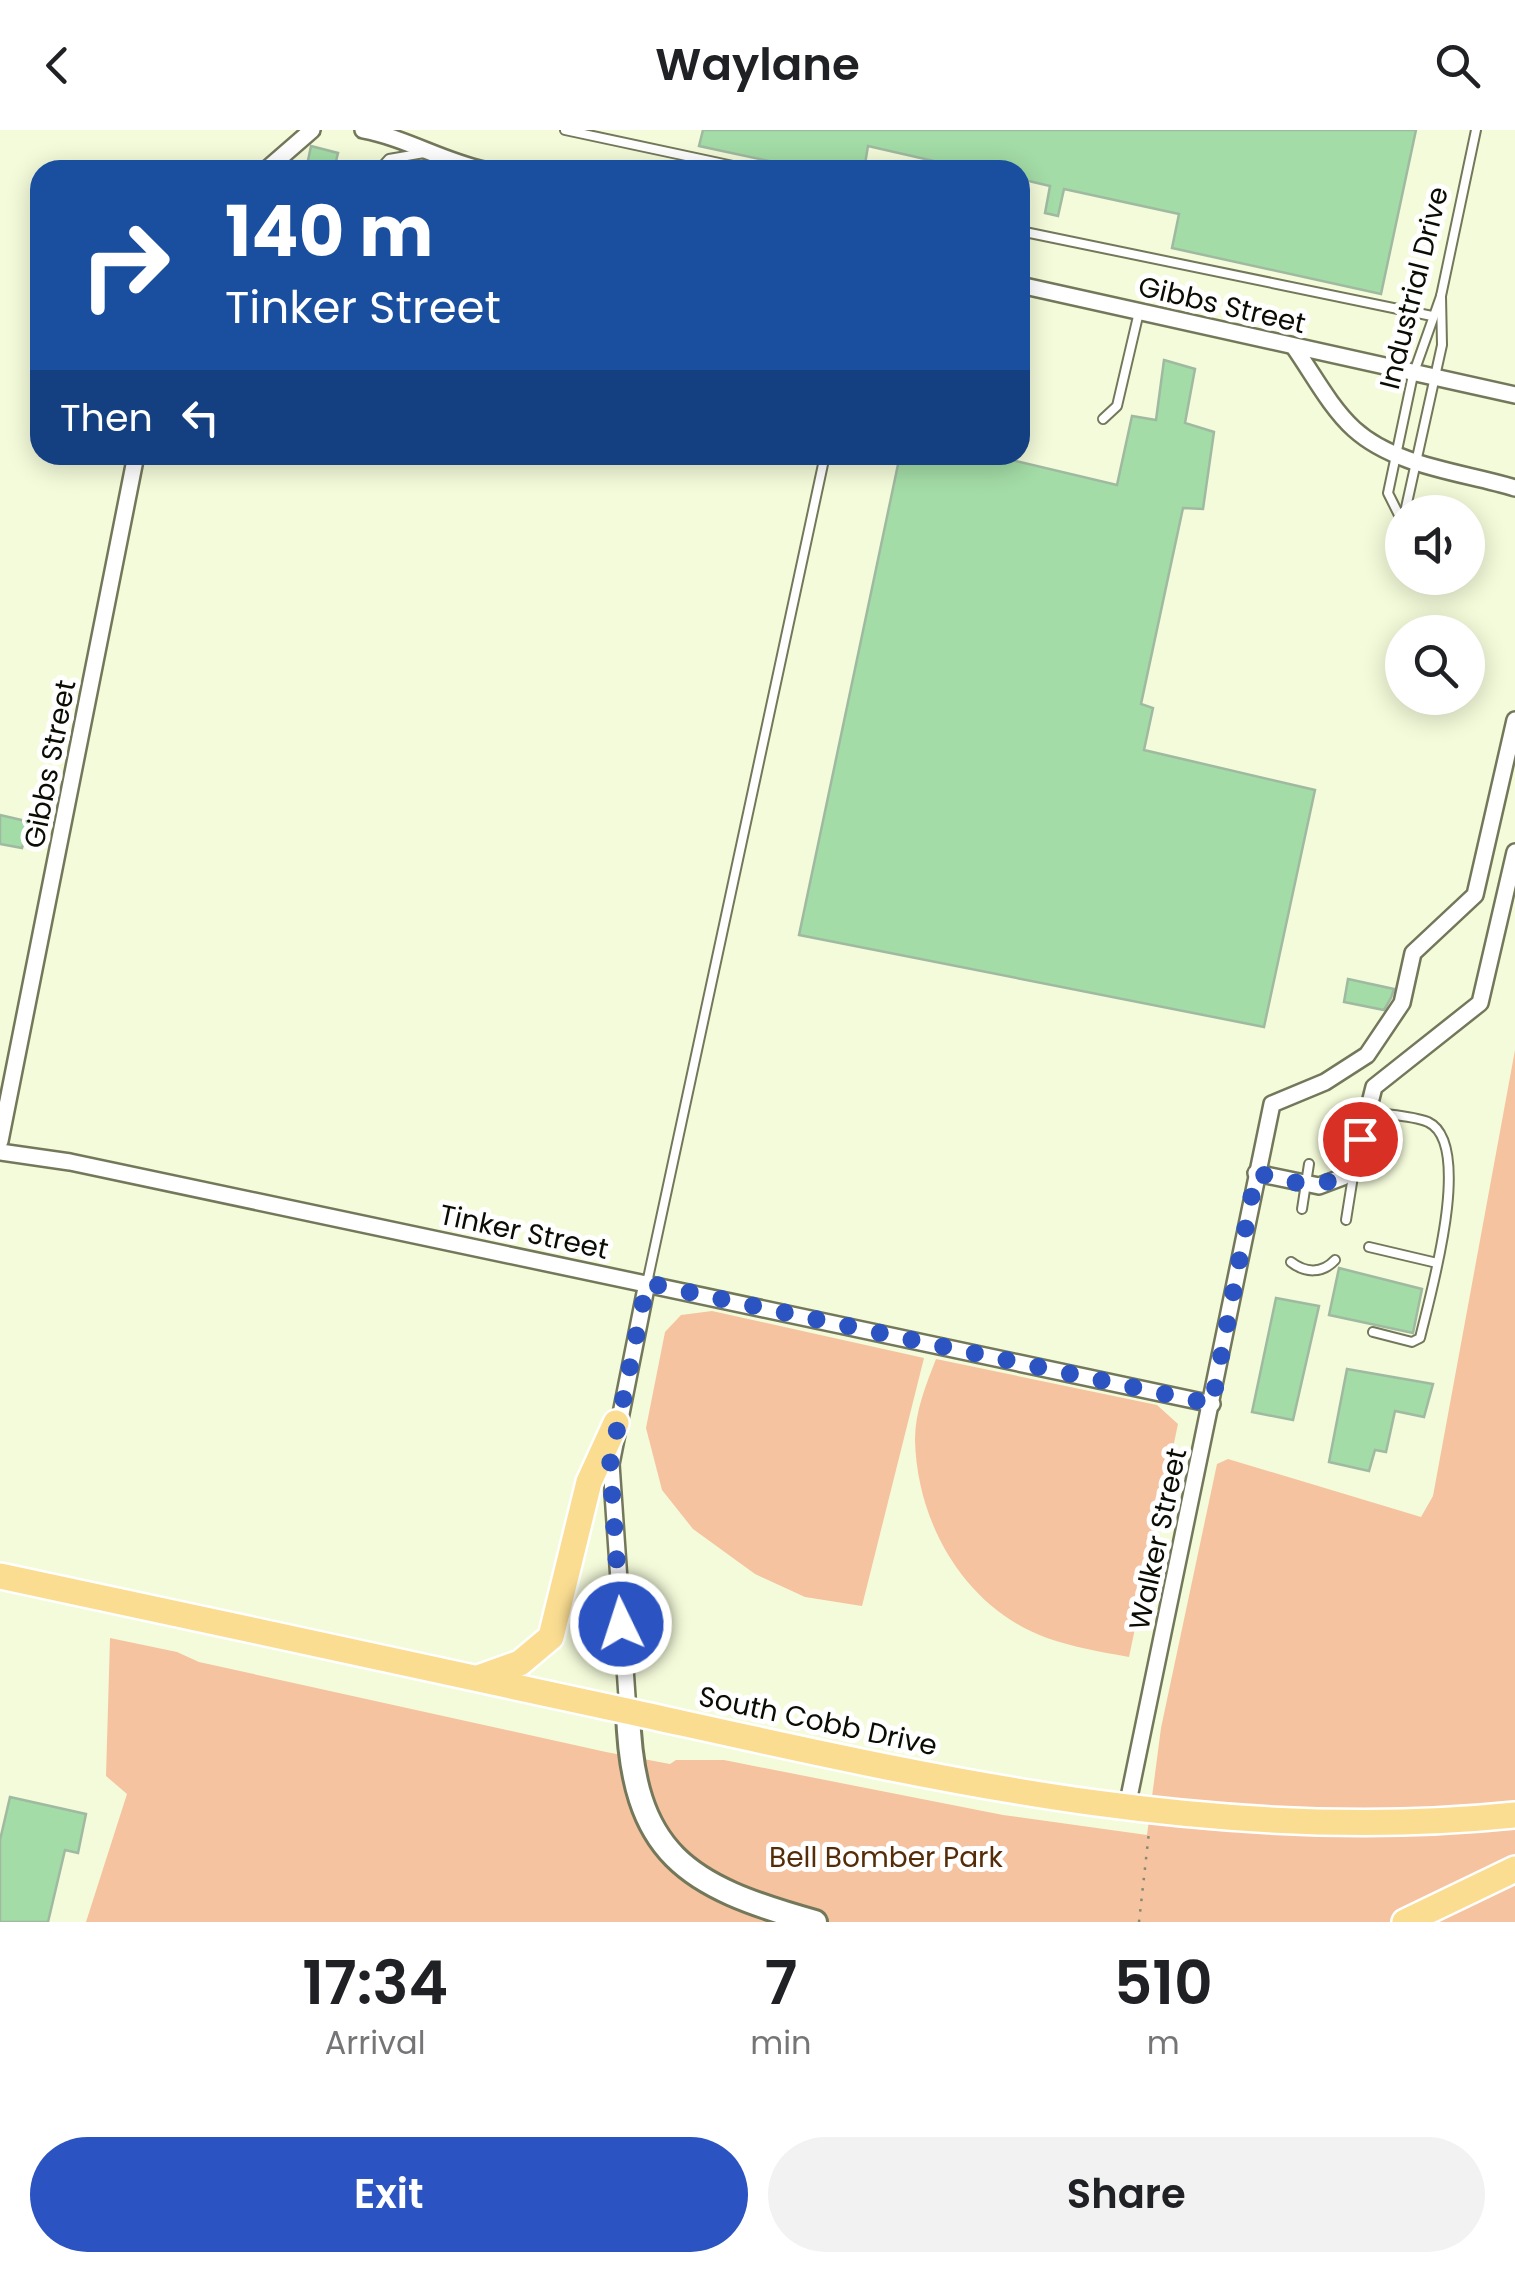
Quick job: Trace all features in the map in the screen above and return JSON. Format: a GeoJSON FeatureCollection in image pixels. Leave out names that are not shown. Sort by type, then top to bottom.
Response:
{"type":"FeatureCollection","features":[{"type":"Feature","properties":{"kind":"main road"},"geometry":{"type":"LineString","coordinates":[[478,1678],[520,1663],[551,1638],[589,1482],[616,1423]]}},
{"type":"Feature","properties":{"kind":"main road","name":"South Cobb Drive"},"geometry":{"type":"LineString","coordinates":[[4,1579],[956,1781],[1127,1808],[1242,1822],[1308,1824],[1515,1816]]}},
{"type":"Feature","properties":{"kind":"main road"},"geometry":{"type":"LineString","coordinates":[[628,1711],[636,1792],[644,1814],[667,1850],[708,1884],[815,1922]]}},
{"type":"Feature","properties":{"kind":"main road"},"geometry":{"type":"LineString","coordinates":[[1405,1922],[1515,1869]]}},
{"type":"Feature","properties":{"kind":"street"},"geometry":{"type":"LineString","coordinates":[[280,160],[312,130]]}},
{"type":"Feature","properties":{"kind":"street"},"geometry":{"type":"LineString","coordinates":[[363,130],[399,137],[443,160]]}},
{"type":"Feature","properties":{"kind":"street","name":"Gibbs Street"},"geometry":{"type":"LineString","coordinates":[[1030,286],[1515,395]]}},
{"type":"Feature","properties":{"kind":"street"},"geometry":{"type":"LineString","coordinates":[[1294,347],[1353,428],[1398,456],[1515,488]]}},
{"type":"Feature","properties":{"kind":"street","name":"Gibbs Street"},"geometry":{"type":"LineString","coordinates":[[0,1142],[134,465]]}},
{"type":"Feature","properties":{"kind":"street","name":"Walker Street"},"geometry":{"type":"LineString","coordinates":[[1127,1808],[1272,1104],[1325,1082],[1367,1055],[1402,1003],[1413,952],[1475,895],[1515,720]]}},
{"type":"Feature","properties":{"kind":"street"},"geometry":{"type":"LineString","coordinates":[[1256,1173],[1304,1184],[1330,1184],[1354,1166],[1370,1094],[1381,1079],[1480,1003],[1515,852]]}},
{"type":"Feature","properties":{"kind":"street","name":"Tinker Street"},"geometry":{"type":"LineString","coordinates":[[0,1152],[647,1283],[1212,1404]]}},
{"type":"Feature","properties":{"kind":"street"},"geometry":{"type":"LineString","coordinates":[[628,1711],[611,1485],[616,1423],[647,1283]]}},
{"type":"Feature","properties":{"kind":"lane"},"geometry":{"type":"LineString","coordinates":[[565,130],[705,160]]}},
{"type":"Feature","properties":{"kind":"lane","name":"Industrial Drive"},"geometry":{"type":"LineString","coordinates":[[1389,495],[1413,375],[1441,296],[1476,130]]}},
{"type":"Feature","properties":{"kind":"lane"},"geometry":{"type":"LineString","coordinates":[[388,160],[429,152]]}},
{"type":"Feature","properties":{"kind":"lane"},"geometry":{"type":"LineString","coordinates":[[1030,233],[1432,316]]}},
{"type":"Feature","properties":{"kind":"lane"},"geometry":{"type":"LineString","coordinates":[[1410,495],[1436,379],[1445,319],[1441,296]]}},
{"type":"Feature","properties":{"kind":"lane"},"geometry":{"type":"LineString","coordinates":[[1103,419],[1117,406],[1139,312]]}},
{"type":"Feature","properties":{"kind":"lane"},"geometry":{"type":"LineString","coordinates":[[647,1283],[823,465]]}},
{"type":"Feature","properties":{"kind":"lane"},"geometry":{"type":"LineString","coordinates":[[1366,1112],[1428,1122],[1437,1130],[1451,1172],[1420,1338],[1412,1342],[1373,1332]]}},
{"type":"Feature","properties":{"kind":"lane"},"geometry":{"type":"LineString","coordinates":[[1302,1210],[1308,1164]]}},
{"type":"Feature","properties":{"kind":"lane"},"geometry":{"type":"LineString","coordinates":[[1346,1220],[1354,1166]]}},
{"type":"Feature","properties":{"kind":"lane"},"geometry":{"type":"LineString","coordinates":[[1369,1247],[1437,1263]]}},
{"type":"Feature","properties":{"kind":"lane"},"geometry":{"type":"LineString","coordinates":[[1291,1262],[1301,1270],[1318,1271],[1336,1260]]}},
{"type":"Feature","properties":{"kind":"path"},"geometry":{"type":"LineString","coordinates":[[1138,1922],[1148,1836]]}},
{"type":"Feature","properties":{"kind":"green space","name":"Bell Bomber Park"},"geometry":{"type":"Polygon","coordinates":[[[1515,1050],[1515,1922],[86,1922],[127,1794],[106,1776],[110,1638],[177,1652],[199,1662],[606,1752],[670,1764],[676,1760],[724,1760],[1003,1815],[1147,1835],[1161,1728],[1217,1464],[1228,1459],[1421,1517],[1433,1496],[1515,1050]]]}},
{"type":"Feature","properties":{"kind":"green space"},"geometry":{"type":"Polygon","coordinates":[[[712,1311],[924,1358],[862,1606],[805,1597],[755,1574],[693,1529],[662,1490],[646,1428],[665,1332],[681,1315],[712,1311]]]}},
{"type":"Feature","properties":{"kind":"green space"},"geometry":{"type":"Polygon","coordinates":[[[936,1359],[1157,1405],[1178,1424],[1129,1657],[1057,1641],[1018,1624],[992,1606],[951,1559],[925,1502],[915,1440],[919,1408],[936,1359]]]}},
{"type":"Feature","properties":{"kind":"building"},"geometry":{"type":"Polygon","coordinates":[[[703,130],[1416,130],[1381,294],[1172,248],[1179,214],[1064,189],[1058,216],[1045,213],[1050,186],[1030,181],[1030,160],[929,160],[868,146],[866,160],[764,160],[699,146],[703,130]]]}},
{"type":"Feature","properties":{"kind":"building"},"geometry":{"type":"Polygon","coordinates":[[[311,146],[338,153],[336,160],[308,160],[311,146]]]}},
{"type":"Feature","properties":{"kind":"building"},"geometry":{"type":"Polygon","coordinates":[[[1164,360],[1195,369],[1185,423],[1214,432],[1203,509],[1183,508],[1141,704],[1153,708],[1144,750],[1315,790],[1264,1027],[799,935],[898,465],[1030,464],[1117,485],[1132,416],[1156,420],[1164,360]]]}},
{"type":"Feature","properties":{"kind":"building"},"geometry":{"type":"Polygon","coordinates":[[[0,815],[30,822],[22,848],[0,844],[0,815]]]}},
{"type":"Feature","properties":{"kind":"building"},"geometry":{"type":"Polygon","coordinates":[[[1348,979],[1394,989],[1384,1010],[1344,1002],[1348,979]]]}},
{"type":"Feature","properties":{"kind":"building"},"geometry":{"type":"Polygon","coordinates":[[[1339,1268],[1422,1289],[1413,1333],[1329,1315],[1339,1268]]]}},
{"type":"Feature","properties":{"kind":"building"},"geometry":{"type":"Polygon","coordinates":[[[1276,1298],[1319,1306],[1293,1420],[1252,1412],[1276,1298]]]}},
{"type":"Feature","properties":{"kind":"building"},"geometry":{"type":"Polygon","coordinates":[[[1347,1369],[1433,1384],[1424,1417],[1395,1411],[1386,1452],[1375,1450],[1369,1471],[1329,1462],[1347,1369]]]}},
{"type":"Feature","properties":{"kind":"building"},"geometry":{"type":"Polygon","coordinates":[[[10,1797],[86,1814],[78,1853],[65,1850],[48,1922],[0,1922],[0,1840],[10,1797]]]}},
{"type":"Feature","properties":{"kind":"route"},"geometry":{"type":"LineString","coordinates":[[621,1624],[610,1464],[647,1283],[1212,1404],[1256,1173],[1308,1185],[1330,1184],[1354,1166],[1360,1139]]}}]}
